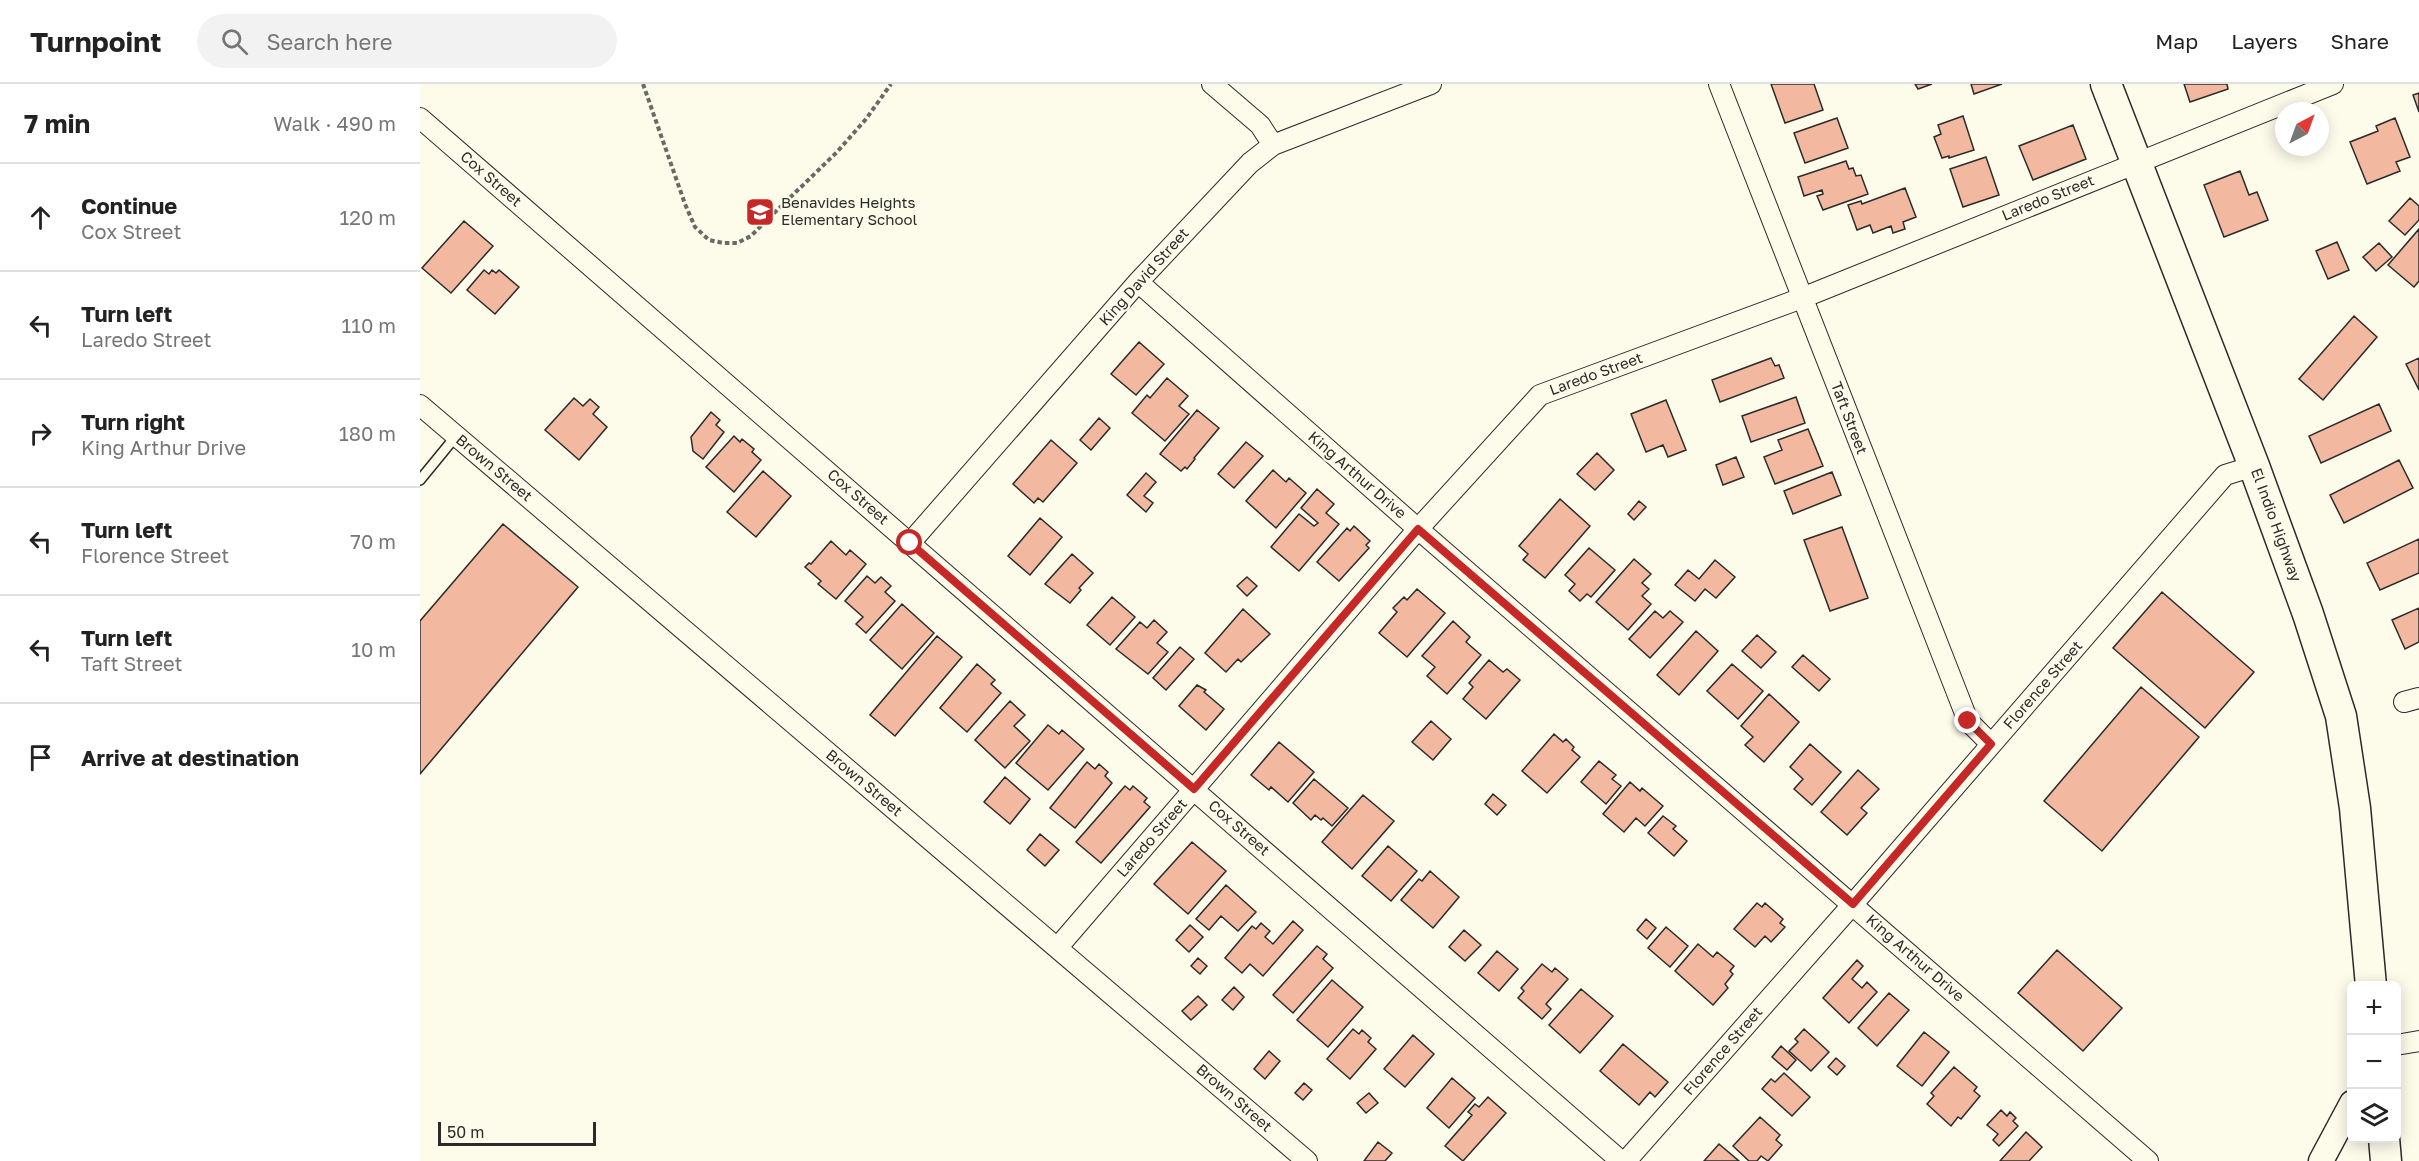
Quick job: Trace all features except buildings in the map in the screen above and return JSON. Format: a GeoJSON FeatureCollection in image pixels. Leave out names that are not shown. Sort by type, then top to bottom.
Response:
{"type":"FeatureCollection","features":[{"type":"Feature","properties":{"kind":"main road","name":"El Indio Highway"},"geometry":{"type":"LineString","coordinates":[[2106,84],[2254,466],[2308,614],[2341,716],[2355,807],[2372,981]]}},
{"type":"Feature","properties":{"kind":"main road"},"geometry":{"type":"LineString","coordinates":[[2384,1143],[2386,1161]]}},
{"type":"Feature","properties":{"kind":"street"},"geometry":{"type":"LineString","coordinates":[[1212,84],[1260,125],[1273,145]]}},
{"type":"Feature","properties":{"kind":"street","name":"King David Street"},"geometry":{"type":"LineString","coordinates":[[910,543],[1138,282],[1250,163],[1273,145],[1431,84]]}},
{"type":"Feature","properties":{"kind":"street","name":"Taft Street"},"geometry":{"type":"LineString","coordinates":[[1719,84],[1968,721],[1991,744]]}},
{"type":"Feature","properties":{"kind":"street","name":"Laredo Street"},"geometry":{"type":"LineString","coordinates":[[1058,947],[1418,529],[1540,395],[1802,298],[2333,84]]}},
{"type":"Feature","properties":{"kind":"street","name":"Cox Street"},"geometry":{"type":"LineString","coordinates":[[420,118],[1621,1161]]}},
{"type":"Feature","properties":{"kind":"street","name":"King Arthur Drive"},"geometry":{"type":"LineString","coordinates":[[1138,282],[1418,529],[2148,1161]]}},
{"type":"Feature","properties":{"kind":"street","name":"Brown Street"},"geometry":{"type":"LineString","coordinates":[[420,405],[1307,1161]]}},
{"type":"Feature","properties":{"kind":"street","name":"Florence Street"},"geometry":{"type":"LineString","coordinates":[[1626,1161],[2225,476],[2254,466]]}},
{"type":"Feature","properties":{"kind":"street"},"geometry":{"type":"LineString","coordinates":[[2401,1044],[2419,1041]]}},
{"type":"Feature","properties":{"kind":"street"},"geometry":{"type":"LineString","coordinates":[[2322,1161],[2347,1113]]}},
{"type":"Feature","properties":{"kind":"lane"},"geometry":{"type":"LineString","coordinates":[[420,480],[456,436]]}},
{"type":"Feature","properties":{"kind":"path"},"geometry":{"type":"LineString","coordinates":[[643,84],[694,227],[709,240],[723,243],[737,243],[751,236],[837,152],[866,119],[891,84]]}},
{"type":"Feature","properties":{"kind":"place","name":"Benavides Heights Elementary School"},"geometry":{"type":"Point","coordinates":[760,212]}},
{"type":"Feature","properties":{"kind":"route"},"geometry":{"type":"LineString","coordinates":[[910,543],[1194,789],[1418,529],[1853,904],[1991,744],[1968,721]]}}]}
